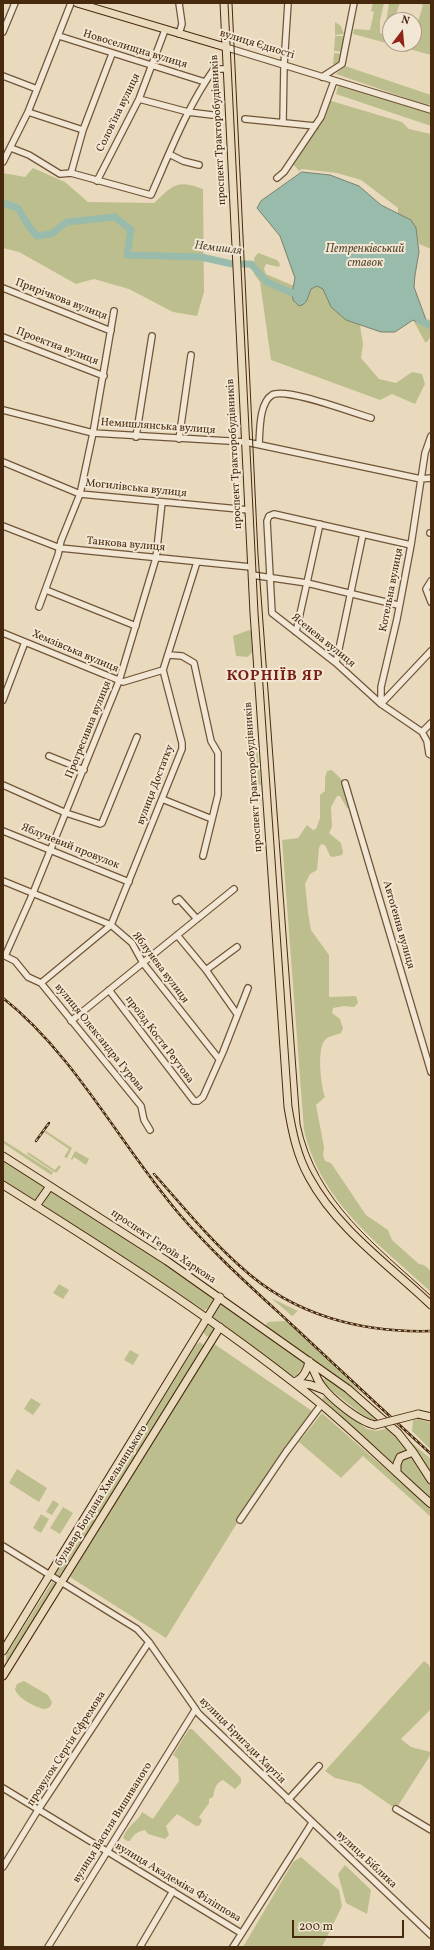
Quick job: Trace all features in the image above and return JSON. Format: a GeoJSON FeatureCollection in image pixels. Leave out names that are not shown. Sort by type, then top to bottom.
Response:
{"type":"FeatureCollection","features":[{"type":"Feature","properties":{"kind":"main road","name":"вулиця Єдності"},"geometry":{"type":"LineString","coordinates":[[77,3],[225,47]]}},
{"type":"Feature","properties":{"kind":"main road","name":"проспект Тракторобудівників"},"geometry":{"type":"LineString","coordinates":[[224,3],[226,69],[237,255],[252,571],[284,1057],[291,1130],[308,1176],[324,1202],[350,1231],[431,1305]]}},
{"type":"Feature","properties":{"kind":"main road","name":"проспект Героїв Харкова"},"geometry":{"type":"LineString","coordinates":[[3,1156],[167,1261],[370,1406],[398,1433],[413,1452],[431,1480]]}},
{"type":"Feature","properties":{"kind":"main road"},"geometry":{"type":"LineString","coordinates":[[3,1185],[207,1318],[294,1382],[397,1472],[430,1503]]}},
{"type":"Feature","properties":{"kind":"main road"},"geometry":{"type":"LineString","coordinates":[[36,1206],[50,1186]]}},
{"type":"Feature","properties":{"kind":"main road","name":"бульвар Богдана Хмельницького"},"geometry":{"type":"LineString","coordinates":[[3,1651],[220,1298]]}},
{"type":"Feature","properties":{"kind":"main road","name":"бульвар Богдана Хмельницького"},"geometry":{"type":"LineString","coordinates":[[4,1671],[61,1583],[220,1327]]}},
{"type":"Feature","properties":{"kind":"main road"},"geometry":{"type":"LineString","coordinates":[[294,1382],[303,1375],[308,1368],[309,1361]]}},
{"type":"Feature","properties":{"kind":"main road"},"geometry":{"type":"LineString","coordinates":[[309,1361],[318,1381],[327,1392],[360,1419],[375,1425],[418,1414],[431,1417]]}},
{"type":"Feature","properties":{"kind":"main road"},"geometry":{"type":"LineString","coordinates":[[294,1382],[311,1385],[327,1392]]}},
{"type":"Feature","properties":{"kind":"main road"},"geometry":{"type":"LineString","coordinates":[[397,1472],[397,1464],[400,1457],[413,1452]]}},
{"type":"Feature","properties":{"kind":"street"},"geometry":{"type":"LineString","coordinates":[[3,32],[15,3]]}},
{"type":"Feature","properties":{"kind":"street"},"geometry":{"type":"LineString","coordinates":[[3,162],[28,112],[71,3]]}},
{"type":"Feature","properties":{"kind":"street"},"geometry":{"type":"LineString","coordinates":[[179,3],[182,24],[179,34]]}},
{"type":"Feature","properties":{"kind":"street"},"geometry":{"type":"LineString","coordinates":[[283,123],[284,65],[288,3]]}},
{"type":"Feature","properties":{"kind":"street"},"geometry":{"type":"LineString","coordinates":[[322,77],[342,64],[354,3]]}},
{"type":"Feature","properties":{"kind":"street","name":"Солов'їна вулиця"},"geometry":{"type":"LineString","coordinates":[[97,181],[140,99],[166,30]]}},
{"type":"Feature","properties":{"kind":"street","name":"Новоселищна вулиця"},"geometry":{"type":"LineString","coordinates":[[59,36],[112,54],[205,82]]}},
{"type":"Feature","properties":{"kind":"street","name":"вулиця Єдності"},"geometry":{"type":"LineString","coordinates":[[225,47],[431,110]]}},
{"type":"Feature","properties":{"kind":"street"},"geometry":{"type":"LineString","coordinates":[[70,173],[83,130],[112,54]]}},
{"type":"Feature","properties":{"kind":"street"},"geometry":{"type":"LineString","coordinates":[[11,148],[29,155],[60,174],[70,173],[151,195],[188,112],[205,82],[214,69],[226,69]]}},
{"type":"Feature","properties":{"kind":"street"},"geometry":{"type":"LineString","coordinates":[[3,76],[37,89]]}},
{"type":"Feature","properties":{"kind":"street"},"geometry":{"type":"LineString","coordinates":[[277,178],[284,172],[321,117],[334,81]]}},
{"type":"Feature","properties":{"kind":"street"},"geometry":{"type":"LineString","coordinates":[[140,99],[188,112],[212,115]]}},
{"type":"Feature","properties":{"kind":"street"},"geometry":{"type":"LineString","coordinates":[[28,112],[83,130]]}},
{"type":"Feature","properties":{"kind":"street"},"geometry":{"type":"LineString","coordinates":[[244,119],[315,126]]}},
{"type":"Feature","properties":{"kind":"street"},"geometry":{"type":"LineString","coordinates":[[169,154],[183,161],[199,165]]}},
{"type":"Feature","properties":{"kind":"street","name":"Прирічкова вулиця"},"geometry":{"type":"LineString","coordinates":[[3,288],[111,330]]}},
{"type":"Feature","properties":{"kind":"street"},"geometry":{"type":"LineString","coordinates":[[39,607],[80,494],[104,376],[114,311]]}},
{"type":"Feature","properties":{"kind":"street"},"geometry":{"type":"LineString","coordinates":[[136,437],[152,336]]}},
{"type":"Feature","properties":{"kind":"street","name":"Проектна вулиця"},"geometry":{"type":"LineString","coordinates":[[3,337],[104,376]]}},
{"type":"Feature","properties":{"kind":"street"},"geometry":{"type":"LineString","coordinates":[[179,439],[191,355]]}},
{"type":"Feature","properties":{"kind":"street"},"geometry":{"type":"LineString","coordinates":[[259,444],[260,419],[266,402],[272,395],[278,393],[296,395],[371,418]]}},
{"type":"Feature","properties":{"kind":"street","name":"Немишлянська вулиця"},"geometry":{"type":"LineString","coordinates":[[3,410],[93,433],[136,437],[246,442],[421,478],[431,478]]}},
{"type":"Feature","properties":{"kind":"street","name":"Котельна вулиця"},"geometry":{"type":"LineString","coordinates":[[381,704],[381,687],[397,619],[398,605],[411,545],[425,453],[431,436]]}},
{"type":"Feature","properties":{"kind":"street","name":"Могилівська вулиця"},"geometry":{"type":"LineString","coordinates":[[3,462],[80,494],[249,510]]}},
{"type":"Feature","properties":{"kind":"street","name":"Прогресивна вулиця"},"geometry":{"type":"LineString","coordinates":[[4,955],[33,893],[119,681],[156,558],[162,502]]}},
{"type":"Feature","properties":{"kind":"street","name":"Ясенева вулиця"},"geometry":{"type":"LineString","coordinates":[[320,524],[274,514],[269,516],[267,521],[272,613],[336,663],[381,704],[422,732]]}},
{"type":"Feature","properties":{"kind":"street"},"geometry":{"type":"LineString","coordinates":[[296,632],[320,524],[411,545]]}},
{"type":"Feature","properties":{"kind":"street","name":"Танкова вулиця"},"geometry":{"type":"LineString","coordinates":[[3,526],[60,548],[197,562],[252,571],[269,578],[307,583],[351,592],[398,605]]}},
{"type":"Feature","properties":{"kind":"street"},"geometry":{"type":"LineString","coordinates":[[336,663],[363,534]]}},
{"type":"Feature","properties":{"kind":"street"},"geometry":{"type":"LineString","coordinates":[[163,670],[169,655],[169,647],[197,562]]}},
{"type":"Feature","properties":{"kind":"street"},"geometry":{"type":"LineString","coordinates":[[431,581],[426,590],[431,602]]}},
{"type":"Feature","properties":{"kind":"street"},"geometry":{"type":"LineString","coordinates":[[46,590],[136,626]]}},
{"type":"Feature","properties":{"kind":"street","name":"Хемзівська вулиця"},"geometry":{"type":"LineString","coordinates":[[3,633],[119,681],[124,682],[163,670]]}},
{"type":"Feature","properties":{"kind":"street"},"geometry":{"type":"LineString","coordinates":[[3,700],[25,642]]}},
{"type":"Feature","properties":{"kind":"street"},"geometry":{"type":"LineString","coordinates":[[381,704],[431,651]]}},
{"type":"Feature","properties":{"kind":"street"},"geometry":{"type":"LineString","coordinates":[[169,655],[187,658],[194,663],[211,741],[218,753],[218,795],[203,856]]}},
{"type":"Feature","properties":{"kind":"street","name":"вулиця Достатку"},"geometry":{"type":"LineString","coordinates":[[42,983],[111,925],[182,749],[182,743],[163,670]]}},
{"type":"Feature","properties":{"kind":"street"},"geometry":{"type":"LineString","coordinates":[[3,683],[9,685]]}},
{"type":"Feature","properties":{"kind":"street"},"geometry":{"type":"LineString","coordinates":[[431,723],[422,732],[427,741],[429,754],[431,755]]}},
{"type":"Feature","properties":{"kind":"street"},"geometry":{"type":"LineString","coordinates":[[3,785],[66,813],[100,824],[102,823],[137,737]]}},
{"type":"Feature","properties":{"kind":"street"},"geometry":{"type":"LineString","coordinates":[[49,756],[84,770]]}},
{"type":"Feature","properties":{"kind":"street","name":"Автоґенна вулиця"},"geometry":{"type":"LineString","coordinates":[[345,783],[431,1072]]}},
{"type":"Feature","properties":{"kind":"street"},"geometry":{"type":"LineString","coordinates":[[162,799],[212,819]]}},
{"type":"Feature","properties":{"kind":"street","name":"Яблуневий провулок"},"geometry":{"type":"LineString","coordinates":[[3,831],[129,882]]}},
{"type":"Feature","properties":{"kind":"street","name":"Яблунева вулиця"},"geometry":{"type":"LineString","coordinates":[[3,881],[111,925],[132,943],[143,962],[220,1059]]}},
{"type":"Feature","properties":{"kind":"street"},"geometry":{"type":"LineString","coordinates":[[71,1021],[234,890]]}},
{"type":"Feature","properties":{"kind":"street"},"geometry":{"type":"LineString","coordinates":[[176,901],[179,899],[197,919]]}},
{"type":"Feature","properties":{"kind":"street"},"geometry":{"type":"LineString","coordinates":[[177,935],[206,970],[237,1014]]}},
{"type":"Feature","properties":{"kind":"street"},"geometry":{"type":"LineString","coordinates":[[206,970],[237,947]]}},
{"type":"Feature","properties":{"kind":"street","name":"вулиця Олександра Гурова"},"geometry":{"type":"LineString","coordinates":[[4,955],[15,961],[28,977],[42,983],[71,1021],[141,1106],[144,1120],[150,1130]]}},
{"type":"Feature","properties":{"kind":"street"},"geometry":{"type":"LineString","coordinates":[[220,1059],[248,988]]}},
{"type":"Feature","properties":{"kind":"street","name":"проїзд Костя Реутова"},"geometry":{"type":"LineString","coordinates":[[109,990],[194,1101],[198,1101],[203,1097],[220,1059]]}},
{"type":"Feature","properties":{"kind":"street"},"geometry":{"type":"LineString","coordinates":[[240,1520],[286,1452],[321,1405]]}},
{"type":"Feature","properties":{"kind":"street","name":"вулиця Бригади Хартія"},"geometry":{"type":"LineString","coordinates":[[3,1546],[49,1576],[137,1629],[149,1642],[195,1710],[288,1800],[319,1766]]}},
{"type":"Feature","properties":{"kind":"street","name":"провулок Сергія Єфремова"},"geometry":{"type":"LineString","coordinates":[[3,1868],[38,1810],[149,1642]]}},
{"type":"Feature","properties":{"kind":"street","name":"вулиця Василя Вишиваного"},"geometry":{"type":"LineString","coordinates":[[48,1947],[195,1710]]}},
{"type":"Feature","properties":{"kind":"street","name":"вулиця Академіка Філіппова"},"geometry":{"type":"LineString","coordinates":[[3,1788],[241,1932]]}},
{"type":"Feature","properties":{"kind":"street","name":"вулиця Біблика"},"geometry":{"type":"LineString","coordinates":[[288,1800],[431,1935]]}},
{"type":"Feature","properties":{"kind":"street"},"geometry":{"type":"LineString","coordinates":[[396,1808],[431,1830]]}},
{"type":"Feature","properties":{"kind":"street"},"geometry":{"type":"LineString","coordinates":[[233,1947],[241,1932],[312,1822]]}},
{"type":"Feature","properties":{"kind":"street"},"geometry":{"type":"LineString","coordinates":[[140,1947],[173,1891]]}},
{"type":"Feature","properties":{"kind":"green space"},"geometry":{"type":"Polygon","coordinates":[[[373,3],[384,3],[380,21],[382,42],[353,34],[354,29],[370,30],[374,12],[371,11],[373,3]]]}},
{"type":"Feature","properties":{"kind":"green space"},"geometry":{"type":"Polygon","coordinates":[[[389,3],[400,3],[397,12],[388,12],[389,3]]]}},
{"type":"Feature","properties":{"kind":"green space"},"geometry":{"type":"Polygon","coordinates":[[[418,3],[431,3],[431,55],[420,52],[422,52],[421,12],[423,5],[418,3]]]}},
{"type":"Feature","properties":{"kind":"green space"},"geometry":{"type":"Polygon","coordinates":[[[335,22],[341,26],[344,34],[335,35],[335,22]]]}},
{"type":"Feature","properties":{"kind":"green space"},"geometry":{"type":"Polygon","coordinates":[[[335,36],[347,36],[344,52],[334,51],[335,36]]]}},
{"type":"Feature","properties":{"kind":"green space"},"geometry":{"type":"Polygon","coordinates":[[[334,53],[344,54],[342,63],[333,64],[334,53]]]}},
{"type":"Feature","properties":{"kind":"green space"},"geometry":{"type":"Polygon","coordinates":[[[345,66],[431,95],[431,104],[426,105],[336,74],[345,66]]]}},
{"type":"Feature","properties":{"kind":"green space"},"geometry":{"type":"Polygon","coordinates":[[[339,82],[431,110],[431,126],[336,94],[339,82]]]}},
{"type":"Feature","properties":{"kind":"green space"},"geometry":{"type":"Polygon","coordinates":[[[328,100],[402,122],[409,129],[431,134],[431,249],[419,244],[414,225],[398,214],[398,208],[361,180],[337,173],[302,169],[299,171],[292,163],[328,100]]]}},
{"type":"Feature","properties":{"kind":"green space"},"geometry":{"type":"Polygon","coordinates":[[[33,168],[65,182],[88,202],[154,203],[171,188],[181,184],[187,184],[203,189],[204,292],[197,316],[173,312],[129,289],[94,279],[76,284],[19,252],[3,248],[3,173],[25,177],[33,168]]]}},
{"type":"Feature","properties":{"kind":"green space"},"geometry":{"type":"Polygon","coordinates":[[[258,253],[277,260],[280,264],[279,267],[266,264],[264,269],[266,274],[294,286],[292,293],[295,303],[308,298],[311,289],[317,286],[323,289],[331,307],[346,320],[360,325],[363,344],[361,358],[379,379],[396,383],[412,372],[422,374],[425,384],[415,404],[392,394],[380,400],[271,360],[260,282],[254,274],[254,258],[258,253]]]}},
{"type":"Feature","properties":{"kind":"green space"},"geometry":{"type":"Polygon","coordinates":[[[425,319],[431,320],[431,336],[427,342],[425,342],[413,320],[428,328],[425,319]]]}},
{"type":"Feature","properties":{"kind":"green space"},"geometry":{"type":"Polygon","coordinates":[[[249,630],[251,631],[252,652],[248,657],[236,656],[233,636],[249,630]]]}},
{"type":"Feature","properties":{"kind":"green space"},"geometry":{"type":"Polygon","coordinates":[[[257,747],[261,785],[253,783],[252,780],[250,750],[257,747]]]}},
{"type":"Feature","properties":{"kind":"green space"},"geometry":{"type":"Polygon","coordinates":[[[332,770],[345,783],[351,808],[347,808],[340,796],[337,796],[331,807],[332,827],[329,833],[341,843],[343,852],[342,855],[333,857],[330,856],[325,845],[321,844],[319,848],[317,870],[310,874],[305,884],[308,912],[311,930],[329,955],[329,997],[356,996],[358,1003],[354,1007],[344,1006],[333,1008],[332,1013],[340,1019],[343,1028],[341,1033],[326,1039],[321,1050],[320,1067],[325,1097],[316,1105],[324,1147],[323,1155],[325,1161],[331,1163],[366,1215],[388,1230],[392,1240],[419,1264],[424,1265],[431,1271],[431,1292],[372,1239],[338,1201],[312,1156],[304,1130],[282,840],[298,838],[307,825],[313,830],[316,829],[320,818],[320,795],[325,791],[325,778],[327,771],[332,770]]]}},
{"type":"Feature","properties":{"kind":"green space"},"geometry":{"type":"Polygon","coordinates":[[[46,1131],[72,1148],[67,1158],[64,1157],[69,1149],[44,1132],[46,1131]]]}},
{"type":"Feature","properties":{"kind":"green space"},"geometry":{"type":"Polygon","coordinates":[[[3,1140],[53,1173],[51,1175],[3,1143],[3,1140]]]}},
{"type":"Feature","properties":{"kind":"green space"},"geometry":{"type":"Polygon","coordinates":[[[75,1151],[89,1159],[86,1165],[74,1157],[72,1160],[71,1159],[75,1151]]]}},
{"type":"Feature","properties":{"kind":"green space"},"geometry":{"type":"Polygon","coordinates":[[[28,1152],[55,1170],[59,1165],[61,1167],[56,1173],[27,1154],[28,1152]]]}},
{"type":"Feature","properties":{"kind":"green space"},"geometry":{"type":"Polygon","coordinates":[[[3,1159],[44,1185],[44,1188],[36,1199],[3,1180],[3,1159]]]}},
{"type":"Feature","properties":{"kind":"green space"},"geometry":{"type":"Polygon","coordinates":[[[53,1191],[213,1296],[214,1299],[207,1309],[204,1310],[43,1205],[50,1192],[53,1191]]]}},
{"type":"Feature","properties":{"kind":"green space"},"geometry":{"type":"Polygon","coordinates":[[[154,1238],[159,1239],[161,1245],[166,1251],[164,1252],[153,1245],[154,1238]]]}},
{"type":"Feature","properties":{"kind":"green space"},"geometry":{"type":"Polygon","coordinates":[[[59,1284],[69,1290],[63,1299],[53,1293],[59,1284]]]}},
{"type":"Feature","properties":{"kind":"green space"},"geometry":{"type":"Polygon","coordinates":[[[271,1298],[298,1311],[292,1316],[271,1298]]]}},
{"type":"Feature","properties":{"kind":"green space"},"geometry":{"type":"Polygon","coordinates":[[[218,1302],[223,1302],[305,1360],[305,1364],[296,1376],[292,1376],[213,1317],[212,1314],[218,1302]]]}},
{"type":"Feature","properties":{"kind":"green space"},"geometry":{"type":"Polygon","coordinates":[[[287,1321],[363,1394],[265,1326],[268,1322],[287,1321]]]}},
{"type":"Feature","properties":{"kind":"green space"},"geometry":{"type":"Polygon","coordinates":[[[207,1326],[211,1326],[213,1327],[213,1335],[207,1336],[204,1333],[204,1329],[207,1326]]]}},
{"type":"Feature","properties":{"kind":"green space"},"geometry":{"type":"Polygon","coordinates":[[[200,1342],[205,1346],[59,1578],[55,1574],[57,1570],[196,1345],[200,1342]]]}},
{"type":"Feature","properties":{"kind":"green space"},"geometry":{"type":"Polygon","coordinates":[[[213,1343],[315,1413],[247,1507],[166,1638],[70,1577],[213,1343]]]}},
{"type":"Feature","properties":{"kind":"green space"},"geometry":{"type":"Polygon","coordinates":[[[130,1350],[139,1355],[133,1365],[124,1360],[130,1350]]]}},
{"type":"Feature","properties":{"kind":"green space"},"geometry":{"type":"Polygon","coordinates":[[[328,1375],[379,1419],[373,1420],[365,1417],[321,1382],[328,1375]]]}},
{"type":"Feature","properties":{"kind":"green space"},"geometry":{"type":"Polygon","coordinates":[[[324,1396],[367,1429],[376,1431],[389,1428],[409,1450],[399,1454],[393,1463],[322,1400],[324,1396]]]}},
{"type":"Feature","properties":{"kind":"green space"},"geometry":{"type":"Polygon","coordinates":[[[31,1398],[41,1404],[33,1415],[24,1409],[31,1398]]]}},
{"type":"Feature","properties":{"kind":"green space"},"geometry":{"type":"Polygon","coordinates":[[[322,1413],[431,1509],[431,1517],[363,1456],[341,1478],[299,1442],[322,1413]]]}},
{"type":"Feature","properties":{"kind":"green space"},"geometry":{"type":"Polygon","coordinates":[[[419,1419],[431,1423],[431,1450],[412,1431],[413,1420],[419,1419]]]}},
{"type":"Feature","properties":{"kind":"green space"},"geometry":{"type":"Polygon","coordinates":[[[406,1438],[431,1459],[431,1476],[407,1439],[406,1438]]]}},
{"type":"Feature","properties":{"kind":"green space"},"geometry":{"type":"Polygon","coordinates":[[[406,1456],[413,1456],[431,1484],[431,1499],[399,1469],[399,1462],[406,1456]]]}},
{"type":"Feature","properties":{"kind":"green space"},"geometry":{"type":"Polygon","coordinates":[[[17,1469],[47,1488],[39,1502],[9,1483],[17,1469]]]}},
{"type":"Feature","properties":{"kind":"green space"},"geometry":{"type":"Polygon","coordinates":[[[53,1500],[59,1504],[52,1515],[46,1512],[53,1500]]]}},
{"type":"Feature","properties":{"kind":"green space"},"geometry":{"type":"Polygon","coordinates":[[[63,1507],[73,1513],[60,1534],[50,1528],[63,1507]]]}},
{"type":"Feature","properties":{"kind":"green space"},"geometry":{"type":"Polygon","coordinates":[[[41,1514],[49,1519],[41,1533],[33,1528],[41,1514]]]}},
{"type":"Feature","properties":{"kind":"green space"},"geometry":{"type":"Polygon","coordinates":[[[52,1582],[57,1585],[8,1662],[6,1661],[6,1655],[52,1582]]]}},
{"type":"Feature","properties":{"kind":"green space"},"geometry":{"type":"Polygon","coordinates":[[[424,1661],[429,1665],[431,1671],[431,1709],[401,1739],[411,1747],[431,1752],[431,1754],[396,1809],[360,1784],[335,1778],[325,1771],[424,1661]]]}},
{"type":"Feature","properties":{"kind":"green space"},"geometry":{"type":"Polygon","coordinates":[[[24,1681],[48,1695],[52,1702],[50,1707],[45,1709],[37,1707],[19,1696],[15,1689],[17,1684],[24,1681]]]}},
{"type":"Feature","properties":{"kind":"green space"},"geometry":{"type":"Polygon","coordinates":[[[189,1729],[192,1729],[241,1778],[241,1783],[235,1789],[223,1780],[218,1783],[213,1797],[209,1799],[209,1803],[199,1817],[202,1820],[200,1825],[196,1826],[177,1814],[166,1826],[169,1835],[165,1839],[148,1834],[145,1830],[134,1835],[130,1841],[127,1841],[123,1838],[125,1834],[142,1812],[153,1819],[179,1781],[178,1759],[173,1755],[189,1729]]]}},
{"type":"Feature","properties":{"kind":"green space"},"geometry":{"type":"Polygon","coordinates":[[[301,1857],[339,1890],[342,1906],[322,1947],[243,1947],[293,1862],[301,1857]]]}},
{"type":"Feature","properties":{"kind":"green space"},"geometry":{"type":"Polygon","coordinates":[[[345,1865],[371,1890],[367,1914],[346,1903],[338,1874],[345,1865]]]}},
{"type":"Feature","properties":{"kind":"water","name":"Петренківський ставок"},"geometry":{"type":"Polygon","coordinates":[[[302,172],[330,175],[359,186],[381,205],[411,220],[416,228],[419,252],[414,287],[429,328],[413,320],[395,332],[381,332],[346,320],[331,307],[323,289],[317,286],[311,289],[307,299],[302,305],[299,306],[293,300],[292,293],[295,278],[280,236],[257,208],[261,201],[302,172]]]}},
{"type":"Feature","properties":{"kind":"waterway","name":"Немишля"},"geometry":{"type":"LineString","coordinates":[[3,203],[18,208],[30,228],[37,236],[51,234],[67,222],[115,217],[131,230],[127,255],[201,257],[232,264],[251,264],[267,282],[292,293],[300,292]]}},
{"type":"Feature","properties":{"kind":"waterway","name":"Немишля"},"geometry":{"type":"LineString","coordinates":[[419,320],[431,326]]}},
{"type":"Feature","properties":{"kind":"tram line"},"geometry":{"type":"LineString","coordinates":[[232,3],[258,555],[300,1124],[308,1152],[319,1177],[334,1199],[370,1240],[431,1296]]}},
{"type":"Feature","properties":{"kind":"railway"},"geometry":{"type":"LineString","coordinates":[[3,998],[29,1021],[53,1046],[96,1102],[158,1188],[193,1229],[247,1284],[431,1454]]}},
{"type":"Feature","properties":{"kind":"railway"},"geometry":{"type":"LineString","coordinates":[[36,1141],[49,1123]]}},
{"type":"Feature","properties":{"kind":"railway"},"geometry":{"type":"LineString","coordinates":[[154,1174],[229,1256],[261,1284],[283,1298],[329,1318],[354,1324],[379,1329],[431,1331]]}},
{"type":"Feature","properties":{"kind":"district","name":"КОРНІЇВ ЯР"},"geometry":{"type":"Point","coordinates":[275,677]}}]}
